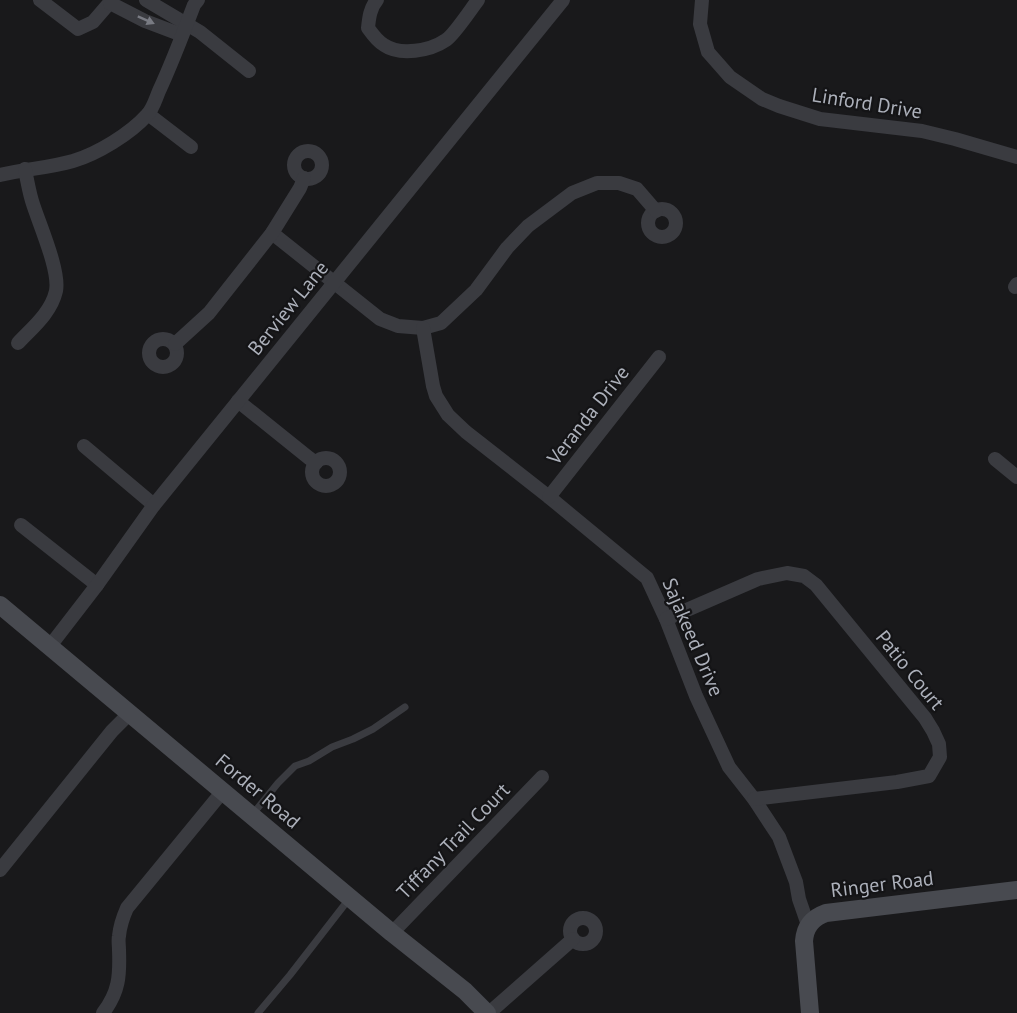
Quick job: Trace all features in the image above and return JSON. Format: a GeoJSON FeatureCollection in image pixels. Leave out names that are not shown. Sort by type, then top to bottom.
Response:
{"type":"FeatureCollection","features":[{"type":"Feature","properties":{"kind":"main road","name":"Forder Road"},"geometry":{"type":"LineString","coordinates":[[0,605],[392,933],[465,991],[488,1013]]}},
{"type":"Feature","properties":{"kind":"main road","name":"Ringer Road"},"geometry":{"type":"LineString","coordinates":[[808,925],[818,915],[826,913],[1017,890]]}},
{"type":"Feature","properties":{"kind":"main road"},"geometry":{"type":"LineString","coordinates":[[808,925],[804,941],[810,1013]]}},
{"type":"Feature","properties":{"kind":"street"},"geometry":{"type":"LineString","coordinates":[[40,0],[78,29],[93,22],[111,1],[146,21],[200,32],[249,71]]}},
{"type":"Feature","properties":{"kind":"street"},"geometry":{"type":"LineString","coordinates":[[146,0],[184,30]]}},
{"type":"Feature","properties":{"kind":"street"},"geometry":{"type":"LineString","coordinates":[[0,175],[25,169],[52,167],[98,152],[148,114],[198,0]]}},
{"type":"Feature","properties":{"kind":"street"},"geometry":{"type":"LineString","coordinates":[[377,0],[368,28],[386,47],[404,52],[427,48],[447,40],[476,1]]}},
{"type":"Feature","properties":{"kind":"street","name":"Berview Lane"},"geometry":{"type":"LineString","coordinates":[[50,646],[154,505],[563,0]]}},
{"type":"Feature","properties":{"kind":"street","name":"Linford Drive"},"geometry":{"type":"LineString","coordinates":[[702,1],[700,24],[708,52],[730,77],[762,99],[820,118],[922,131],[1017,157]]}},
{"type":"Feature","properties":{"kind":"street"},"geometry":{"type":"LineString","coordinates":[[148,114],[191,147]]}},
{"type":"Feature","properties":{"kind":"street"},"geometry":{"type":"LineString","coordinates":[[18,344],[40,321],[50,305],[56,291],[57,275],[32,201],[25,169]]}},
{"type":"Feature","properties":{"kind":"street"},"geometry":{"type":"LineString","coordinates":[[175,344],[209,314],[272,233],[304,178]]}},
{"type":"Feature","properties":{"kind":"street"},"geometry":{"type":"LineString","coordinates":[[272,233],[380,319],[398,326],[423,328],[441,323],[476,290],[507,248],[528,226],[572,193],[597,183],[619,183],[637,189],[656,211]]}},
{"type":"Feature","properties":{"kind":"street","name":"Sajakeed Drive"},"geometry":{"type":"LineString","coordinates":[[423,328],[433,387],[448,416],[647,578],[666,619],[696,696],[729,766],[754,799],[778,837],[789,860],[808,925]]}},
{"type":"Feature","properties":{"kind":"street","name":"Veranda Drive"},"geometry":{"type":"LineString","coordinates":[[549,497],[658,357]]}},
{"type":"Feature","properties":{"kind":"street"},"geometry":{"type":"LineString","coordinates":[[238,401],[316,463]]}},
{"type":"Feature","properties":{"kind":"street"},"geometry":{"type":"LineString","coordinates":[[84,446],[154,505]]}},
{"type":"Feature","properties":{"kind":"street"},"geometry":{"type":"LineString","coordinates":[[995,459],[1017,477]]}},
{"type":"Feature","properties":{"kind":"street"},"geometry":{"type":"LineString","coordinates":[[21,525],[97,585]]}},
{"type":"Feature","properties":{"kind":"street","name":"Patio Court"},"geometry":{"type":"LineString","coordinates":[[666,619],[758,579],[787,573],[804,576],[816,585],[925,718],[939,744],[940,757],[929,776],[754,799]]}},
{"type":"Feature","properties":{"kind":"street"},"geometry":{"type":"LineString","coordinates":[[0,870],[112,731],[130,713]]}},
{"type":"Feature","properties":{"kind":"street","name":"Tiffany Trail Court"},"geometry":{"type":"LineString","coordinates":[[392,933],[542,777]]}},
{"type":"Feature","properties":{"kind":"street"},"geometry":{"type":"LineString","coordinates":[[103,1013],[114,996],[118,984],[120,951],[118,938],[127,908],[223,791]]}},
{"type":"Feature","properties":{"kind":"street"},"geometry":{"type":"LineString","coordinates":[[488,1013],[573,939]]}},
{"type":"Feature","properties":{"kind":"lane"},"geometry":{"type":"LineString","coordinates":[[252,815],[295,766],[373,729],[405,707]]}},
{"type":"Feature","properties":{"kind":"lane"},"geometry":{"type":"LineString","coordinates":[[258,1013],[350,897]]}}]}
